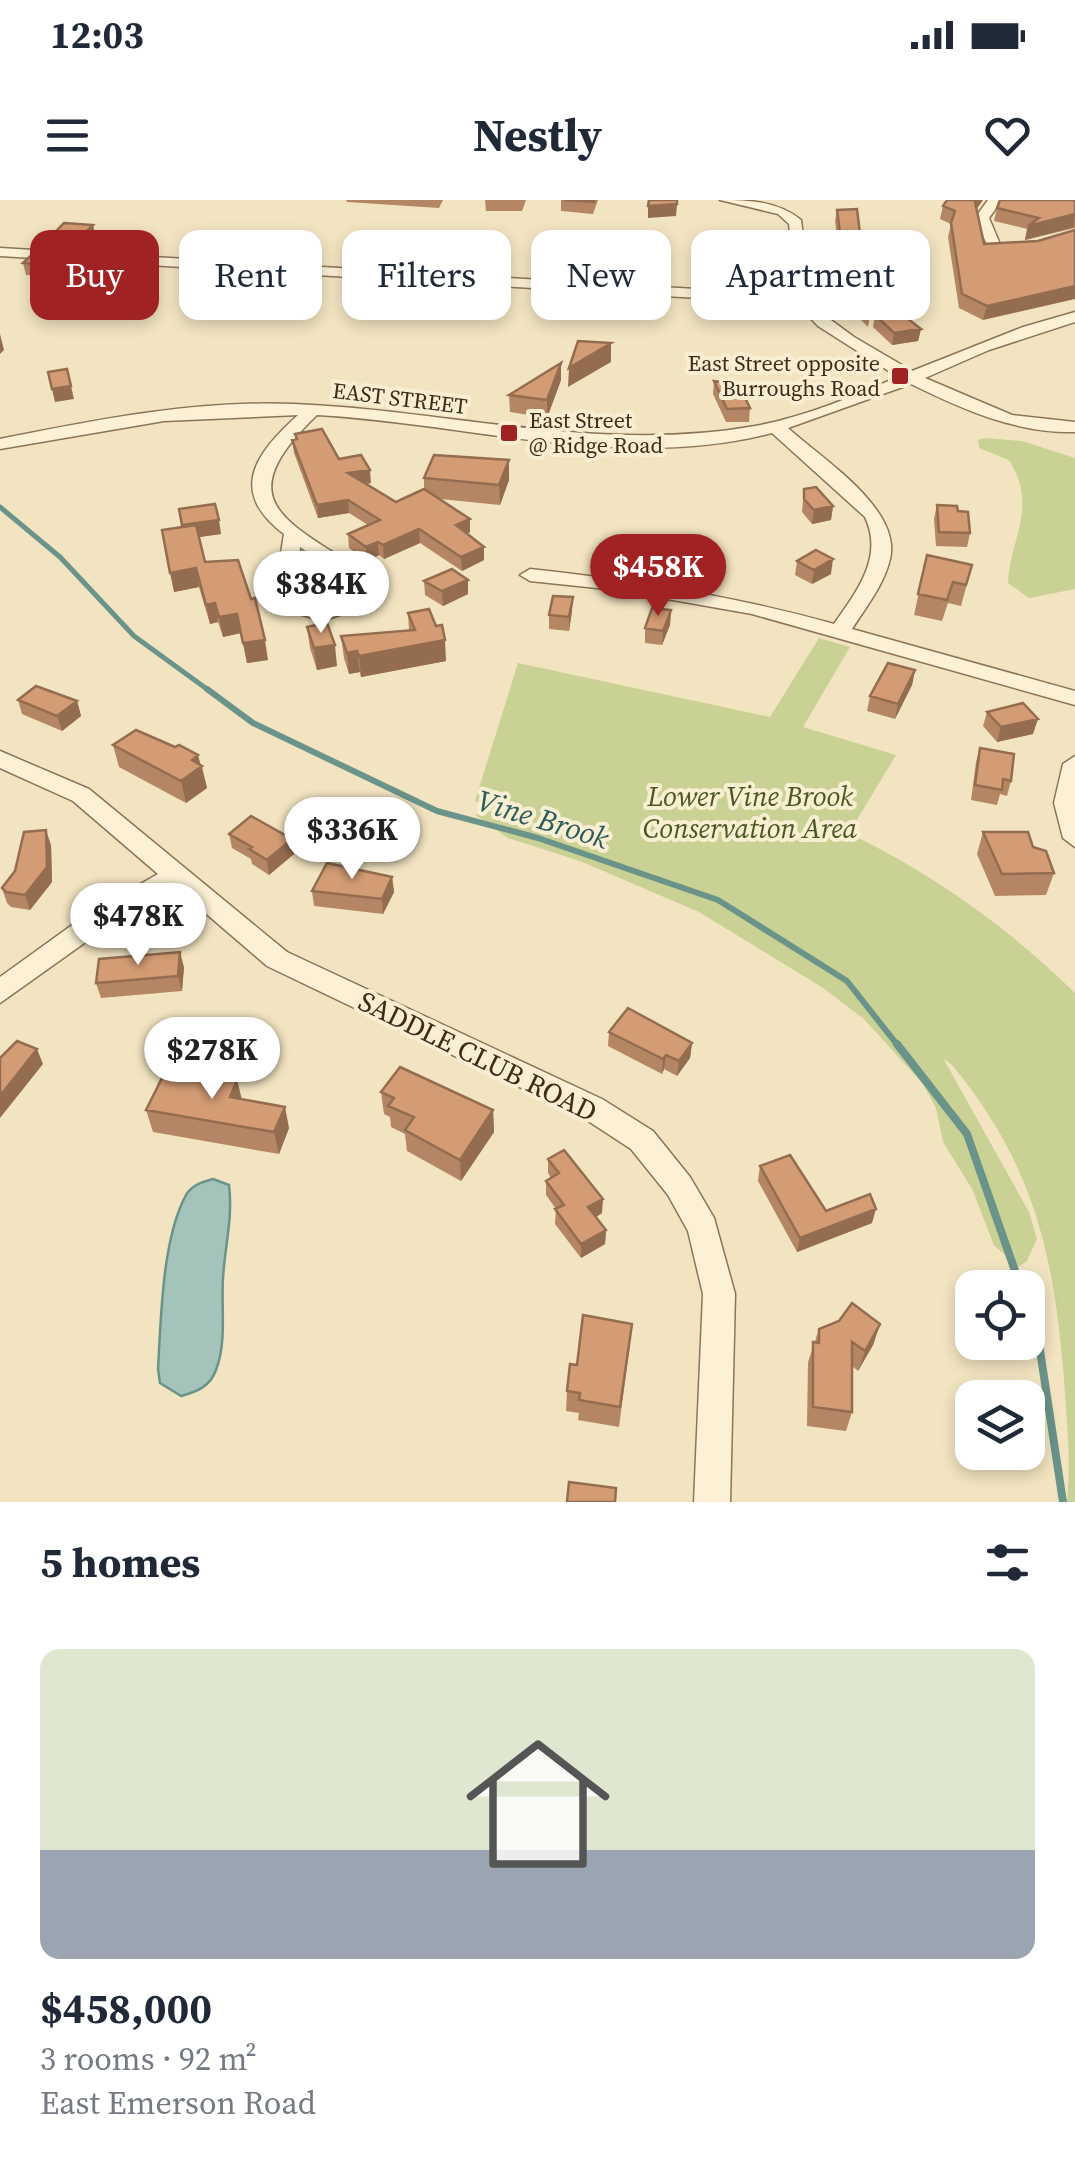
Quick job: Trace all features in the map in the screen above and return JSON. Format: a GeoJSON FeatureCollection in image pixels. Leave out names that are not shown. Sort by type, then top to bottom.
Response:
{"type":"FeatureCollection","features":[{"type":"Feature","properties":{"kind":"street"},"geometry":{"type":"LineString","coordinates":[[727,200],[782,212],[796,223],[797,230]]}},
{"type":"Feature","properties":{"kind":"street"},"geometry":{"type":"LineString","coordinates":[[995,200],[982,218],[995,248],[1034,247],[1075,234]]}},
{"type":"Feature","properties":{"kind":"street"},"geometry":{"type":"LineString","coordinates":[[0,252],[691,293]]}},
{"type":"Feature","properties":{"kind":"street","name":"EAST STREET"},"geometry":{"type":"LineString","coordinates":[[0,444],[172,414],[312,410],[576,440],[692,440],[776,428],[846,407],[1075,317]]}},
{"type":"Feature","properties":{"kind":"street"},"geometry":{"type":"LineString","coordinates":[[822,320],[839,338],[998,416],[1027,425],[1075,428]]}},
{"type":"Feature","properties":{"kind":"street"},"geometry":{"type":"LineString","coordinates":[[292,536],[284,597],[288,604],[322,614],[359,602],[365,586],[361,579],[292,536],[264,501],[258,476],[268,451],[312,410]]}},
{"type":"Feature","properties":{"kind":"street"},"geometry":{"type":"LineString","coordinates":[[776,428],[882,526],[882,558],[840,632]]}},
{"type":"Feature","properties":{"kind":"street"},"geometry":{"type":"LineString","coordinates":[[530,575],[708,599],[1075,698]]}},
{"type":"Feature","properties":{"kind":"street","name":"SADDLE CLUB ROAD"},"geometry":{"type":"LineString","coordinates":[[0,759],[81,795],[277,960],[592,1108],[642,1140],[679,1186],[703,1228],[719,1294],[712,1502]]}},
{"type":"Feature","properties":{"kind":"street"},"geometry":{"type":"LineString","coordinates":[[1075,764],[1066,803],[1075,838]]}},
{"type":"Feature","properties":{"kind":"street"},"geometry":{"type":"LineString","coordinates":[[0,992],[94,922],[176,875]]}},
{"type":"Feature","properties":{"kind":"green space"},"geometry":{"type":"Polygon","coordinates":[[[978,440],[1022,441],[1075,458],[1075,589],[1029,598],[1008,583],[1022,493],[1009,460],[979,448],[978,440]]]}},
{"type":"Feature","properties":{"kind":"green space","name":"Lower Vine Brook Conservation Area"},"geometry":{"type":"Polygon","coordinates":[[[819,638],[850,647],[803,727],[896,755],[849,833],[911,866],[969,904],[1075,993],[1075,1502],[1067,1502],[1068,1440],[1060,1334],[1046,1251],[1021,1175],[1003,1138],[952,1065],[943,1058],[1029,1212],[1037,1239],[1027,1261],[1018,1267],[994,1245],[972,1189],[943,1142],[936,1108],[923,1084],[864,1019],[823,988],[699,912],[580,861],[508,838],[475,815],[486,810],[502,813],[475,801],[518,663],[770,717],[819,638]]]}},
{"type":"Feature","properties":{"kind":"water"},"geometry":{"type":"Polygon","coordinates":[[[213,1179],[229,1185],[230,1197],[221,1348],[210,1381],[181,1396],[160,1383],[158,1369],[167,1256],[186,1195],[194,1186],[213,1179]]]}},
{"type":"Feature","properties":{"kind":"building"},"geometry":{"type":"Polygon","coordinates":[[[649,200],[677,200],[677,204],[648,206],[649,200]]]}},
{"type":"Feature","properties":{"kind":"building"},"geometry":{"type":"Polygon","coordinates":[[[947,200],[976,200],[984,244],[1038,241],[1075,230],[1075,286],[987,306],[962,294],[951,223],[955,211],[943,206],[947,200]]]}},
{"type":"Feature","properties":{"kind":"building"},"geometry":{"type":"Polygon","coordinates":[[[1000,200],[1075,200],[1075,214],[1028,226],[1039,218],[997,208],[1000,200]]]}},
{"type":"Feature","properties":{"kind":"building"},"geometry":{"type":"Polygon","coordinates":[[[857,209],[860,230],[840,230],[837,210],[857,209]]]}},
{"type":"Feature","properties":{"kind":"building"},"geometry":{"type":"Polygon","coordinates":[[[64,223],[93,225],[88,230],[57,230],[64,223]]]}},
{"type":"Feature","properties":{"kind":"building"},"geometry":{"type":"Polygon","coordinates":[[[880,320],[909,320],[921,329],[894,333],[880,320]]]}},
{"type":"Feature","properties":{"kind":"building"},"geometry":{"type":"Polygon","coordinates":[[[578,341],[611,343],[569,368],[578,341]]]}},
{"type":"Feature","properties":{"kind":"building"},"geometry":{"type":"Polygon","coordinates":[[[561,363],[547,400],[509,395],[561,363]]]}},
{"type":"Feature","properties":{"kind":"building"},"geometry":{"type":"Polygon","coordinates":[[[67,369],[71,386],[52,389],[48,372],[67,369]]]}},
{"type":"Feature","properties":{"kind":"building"},"geometry":{"type":"Polygon","coordinates":[[[714,381],[739,385],[750,408],[727,409],[714,381]]]}},
{"type":"Feature","properties":{"kind":"building"},"geometry":{"type":"Polygon","coordinates":[[[322,429],[339,459],[361,455],[370,470],[348,473],[396,502],[424,489],[470,519],[456,525],[484,547],[461,557],[419,529],[383,545],[378,542],[366,547],[348,534],[380,520],[348,500],[317,505],[292,440],[297,439],[295,434],[322,429]]]}},
{"type":"Feature","properties":{"kind":"building"},"geometry":{"type":"Polygon","coordinates":[[[434,455],[509,460],[499,485],[424,478],[434,455]]]}},
{"type":"Feature","properties":{"kind":"building"},"geometry":{"type":"Polygon","coordinates":[[[816,487],[833,506],[814,510],[804,499],[804,489],[816,487]]]}},
{"type":"Feature","properties":{"kind":"building"},"geometry":{"type":"Polygon","coordinates":[[[215,504],[219,520],[182,525],[179,509],[215,504]]]}},
{"type":"Feature","properties":{"kind":"building"},"geometry":{"type":"Polygon","coordinates":[[[937,505],[957,506],[958,511],[968,512],[970,533],[939,532],[937,505]]]}},
{"type":"Feature","properties":{"kind":"building"},"geometry":{"type":"Polygon","coordinates":[[[196,525],[205,562],[238,560],[251,599],[255,598],[265,640],[243,643],[237,614],[219,617],[215,603],[206,605],[196,568],[170,573],[162,530],[196,525]]]}},
{"type":"Feature","properties":{"kind":"building"},"geometry":{"type":"Polygon","coordinates":[[[816,550],[833,559],[814,570],[797,561],[816,550]]]}},
{"type":"Feature","properties":{"kind":"building"},"geometry":{"type":"Polygon","coordinates":[[[927,555],[972,565],[966,585],[953,582],[947,600],[918,594],[927,555]]]}},
{"type":"Feature","properties":{"kind":"building"},"geometry":{"type":"Polygon","coordinates":[[[452,569],[468,580],[442,591],[424,581],[452,569]]]}},
{"type":"Feature","properties":{"kind":"building"},"geometry":{"type":"Polygon","coordinates":[[[553,596],[573,597],[569,617],[549,615],[553,596]]]}},
{"type":"Feature","properties":{"kind":"building"},"geometry":{"type":"Polygon","coordinates":[[[652,608],[671,610],[663,631],[645,628],[652,608]]]}},
{"type":"Feature","properties":{"kind":"building"},"geometry":{"type":"Polygon","coordinates":[[[429,609],[436,626],[442,625],[445,640],[359,656],[357,651],[347,653],[341,636],[415,630],[408,613],[429,609]]]}},
{"type":"Feature","properties":{"kind":"building"},"geometry":{"type":"Polygon","coordinates":[[[327,623],[335,645],[314,648],[307,627],[327,623]]]}},
{"type":"Feature","properties":{"kind":"building"},"geometry":{"type":"Polygon","coordinates":[[[888,663],[915,670],[898,704],[870,696],[888,663]]]}},
{"type":"Feature","properties":{"kind":"building"},"geometry":{"type":"Polygon","coordinates":[[[36,686],[77,701],[57,716],[18,700],[36,686]]]}},
{"type":"Feature","properties":{"kind":"building"},"geometry":{"type":"Polygon","coordinates":[[[1023,703],[1038,719],[1001,727],[987,712],[1023,703]]]}},
{"type":"Feature","properties":{"kind":"building"},"geometry":{"type":"Polygon","coordinates":[[[136,730],[198,755],[192,760],[202,766],[181,781],[113,745],[136,730]]]}},
{"type":"Feature","properties":{"kind":"building"},"geometry":{"type":"Polygon","coordinates":[[[980,748],[1014,754],[1011,781],[1003,779],[1002,790],[975,785],[980,748]]]}},
{"type":"Feature","properties":{"kind":"building"},"geometry":{"type":"Polygon","coordinates":[[[251,816],[292,839],[267,860],[229,834],[251,816]]]}},
{"type":"Feature","properties":{"kind":"building"},"geometry":{"type":"Polygon","coordinates":[[[46,830],[47,867],[25,895],[6,892],[2,888],[15,871],[24,832],[46,830]]]}},
{"type":"Feature","properties":{"kind":"building"},"geometry":{"type":"Polygon","coordinates":[[[983,832],[1028,832],[1033,847],[1046,851],[1054,873],[1002,874],[983,832]]]}},
{"type":"Feature","properties":{"kind":"building"},"geometry":{"type":"Polygon","coordinates":[[[327,863],[392,877],[382,899],[312,891],[327,863]]]}},
{"type":"Feature","properties":{"kind":"building"},"geometry":{"type":"Polygon","coordinates":[[[180,952],[178,976],[96,983],[99,959],[180,952]]]}},
{"type":"Feature","properties":{"kind":"building"},"geometry":{"type":"Polygon","coordinates":[[[628,1008],[692,1043],[679,1061],[666,1055],[663,1059],[609,1032],[628,1008]]]}},
{"type":"Feature","properties":{"kind":"building"},"geometry":{"type":"Polygon","coordinates":[[[17,1041],[37,1049],[0,1096],[0,1058],[17,1041]]]}},
{"type":"Feature","properties":{"kind":"building"},"geometry":{"type":"Polygon","coordinates":[[[400,1067],[493,1110],[460,1160],[405,1130],[414,1117],[388,1106],[394,1098],[381,1092],[400,1067]]]}},
{"type":"Feature","properties":{"kind":"building"},"geometry":{"type":"Polygon","coordinates":[[[185,1071],[237,1080],[230,1097],[285,1107],[274,1132],[146,1110],[163,1076],[182,1079],[185,1071]]]}},
{"type":"Feature","properties":{"kind":"building"},"geometry":{"type":"Polygon","coordinates":[[[564,1150],[603,1199],[588,1207],[606,1230],[581,1244],[555,1209],[564,1205],[546,1181],[559,1173],[548,1159],[564,1150]]]}},
{"type":"Feature","properties":{"kind":"building"},"geometry":{"type":"Polygon","coordinates":[[[790,1155],[826,1211],[870,1194],[876,1209],[800,1238],[760,1166],[790,1155]]]}},
{"type":"Feature","properties":{"kind":"building"},"geometry":{"type":"Polygon","coordinates":[[[852,1303],[880,1324],[865,1351],[852,1342],[852,1412],[813,1407],[813,1342],[819,1343],[819,1329],[839,1321],[852,1303]]]}},
{"type":"Feature","properties":{"kind":"building"},"geometry":{"type":"Polygon","coordinates":[[[583,1315],[632,1324],[620,1407],[579,1400],[580,1393],[567,1391],[570,1364],[577,1365],[583,1315]]]}},
{"type":"Feature","properties":{"kind":"building"},"geometry":{"type":"Polygon","coordinates":[[[569,1482],[616,1488],[615,1502],[567,1502],[569,1482]]]}},
{"type":"Feature","properties":{"kind":"waterway","name":"Vine Brook"},"geometry":{"type":"LineString","coordinates":[[0,507],[60,557],[134,636],[211,692]]}},
{"type":"Feature","properties":{"kind":"waterway","name":"Vine Brook"},"geometry":{"type":"LineString","coordinates":[[207,689],[253,723],[437,811],[538,838],[718,900],[847,981],[899,1047]]}},
{"type":"Feature","properties":{"kind":"waterway","name":"Vine Brook"},"geometry":{"type":"LineString","coordinates":[[897,1044],[967,1134],[1015,1270]]}},
{"type":"Feature","properties":{"kind":"waterway","name":"Vine Brook"},"geometry":{"type":"LineString","coordinates":[[1041,1360],[1063,1502]]}},
{"type":"Feature","properties":{"kind":"place","name":"East Street opposite Burroughs Road"},"geometry":{"type":"Point","coordinates":[900,376]}},
{"type":"Feature","properties":{"kind":"place","name":"East Street @ Ridge Road"},"geometry":{"type":"Point","coordinates":[509,433]}}]}
